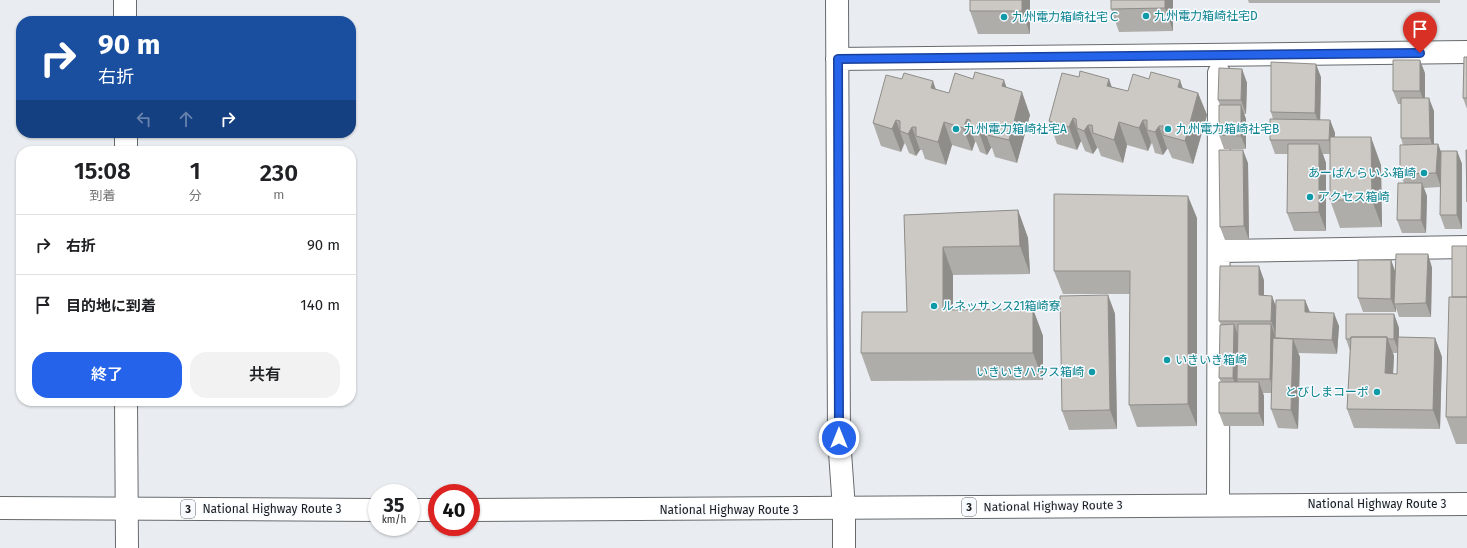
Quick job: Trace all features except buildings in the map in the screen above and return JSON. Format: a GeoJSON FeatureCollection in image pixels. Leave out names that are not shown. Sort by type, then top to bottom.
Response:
{"type":"FeatureCollection","features":[{"type":"Feature","properties":{"kind":"main road"},"geometry":{"type":"LineString","coordinates":[[125,0],[126,16]]}},
{"type":"Feature","properties":{"kind":"main road"},"geometry":{"type":"LineString","coordinates":[[837,0],[839,438],[844,509],[844,548]]}},
{"type":"Feature","properties":{"kind":"main road"},"geometry":{"type":"LineString","coordinates":[[838,59],[1467,52]]}},
{"type":"Feature","properties":{"kind":"main road"},"geometry":{"type":"LineString","coordinates":[[1218,504],[1220,251],[1219,54]]}},
{"type":"Feature","properties":{"kind":"main road"},"geometry":{"type":"LineString","coordinates":[[1220,251],[1467,247]]}},
{"type":"Feature","properties":{"kind":"main road"},"geometry":{"type":"LineString","coordinates":[[126,406],[127,548]]}},
{"type":"Feature","properties":{"kind":"main road","name":"National Highway Route 3"},"geometry":{"type":"LineString","coordinates":[[480,510],[844,509],[1218,504],[1467,504]]}},
{"type":"Feature","properties":{"kind":"main road","name":"National Highway Route 3"},"geometry":{"type":"LineString","coordinates":[[0,508],[368,510]]}},
{"type":"Feature","properties":{"kind":"place","name":"九州電力箱崎社宅D"},"geometry":{"type":"Point","coordinates":[1146,16]}},
{"type":"Feature","properties":{"kind":"place","name":"九州電力箱崎社宅Ｃ"},"geometry":{"type":"Point","coordinates":[1004,17]}},
{"type":"Feature","properties":{"kind":"place","name":"九州電力箱崎社宅A"},"geometry":{"type":"Point","coordinates":[956,129]}},
{"type":"Feature","properties":{"kind":"place","name":"九州電力箱崎社宅B"},"geometry":{"type":"Point","coordinates":[1168,129]}},
{"type":"Feature","properties":{"kind":"place","name":"あーばんらいふ箱崎"},"geometry":{"type":"Point","coordinates":[1424,173]}},
{"type":"Feature","properties":{"kind":"place","name":"アクセス箱崎"},"geometry":{"type":"Point","coordinates":[1310,197]}},
{"type":"Feature","properties":{"kind":"place","name":"ルネッサンス21箱崎寮"},"geometry":{"type":"Point","coordinates":[934,306]}},
{"type":"Feature","properties":{"kind":"place","name":"いきいき箱崎"},"geometry":{"type":"Point","coordinates":[1167,360]}},
{"type":"Feature","properties":{"kind":"place","name":"いきいきハウス箱崎"},"geometry":{"type":"Point","coordinates":[1092,372]}},
{"type":"Feature","properties":{"kind":"place","name":"とびしまコーポ"},"geometry":{"type":"Point","coordinates":[1377,392]}},
{"type":"Feature","properties":{"kind":"route"},"geometry":{"type":"LineString","coordinates":[[839,438],[838,59],[1420,53]]}}]}
